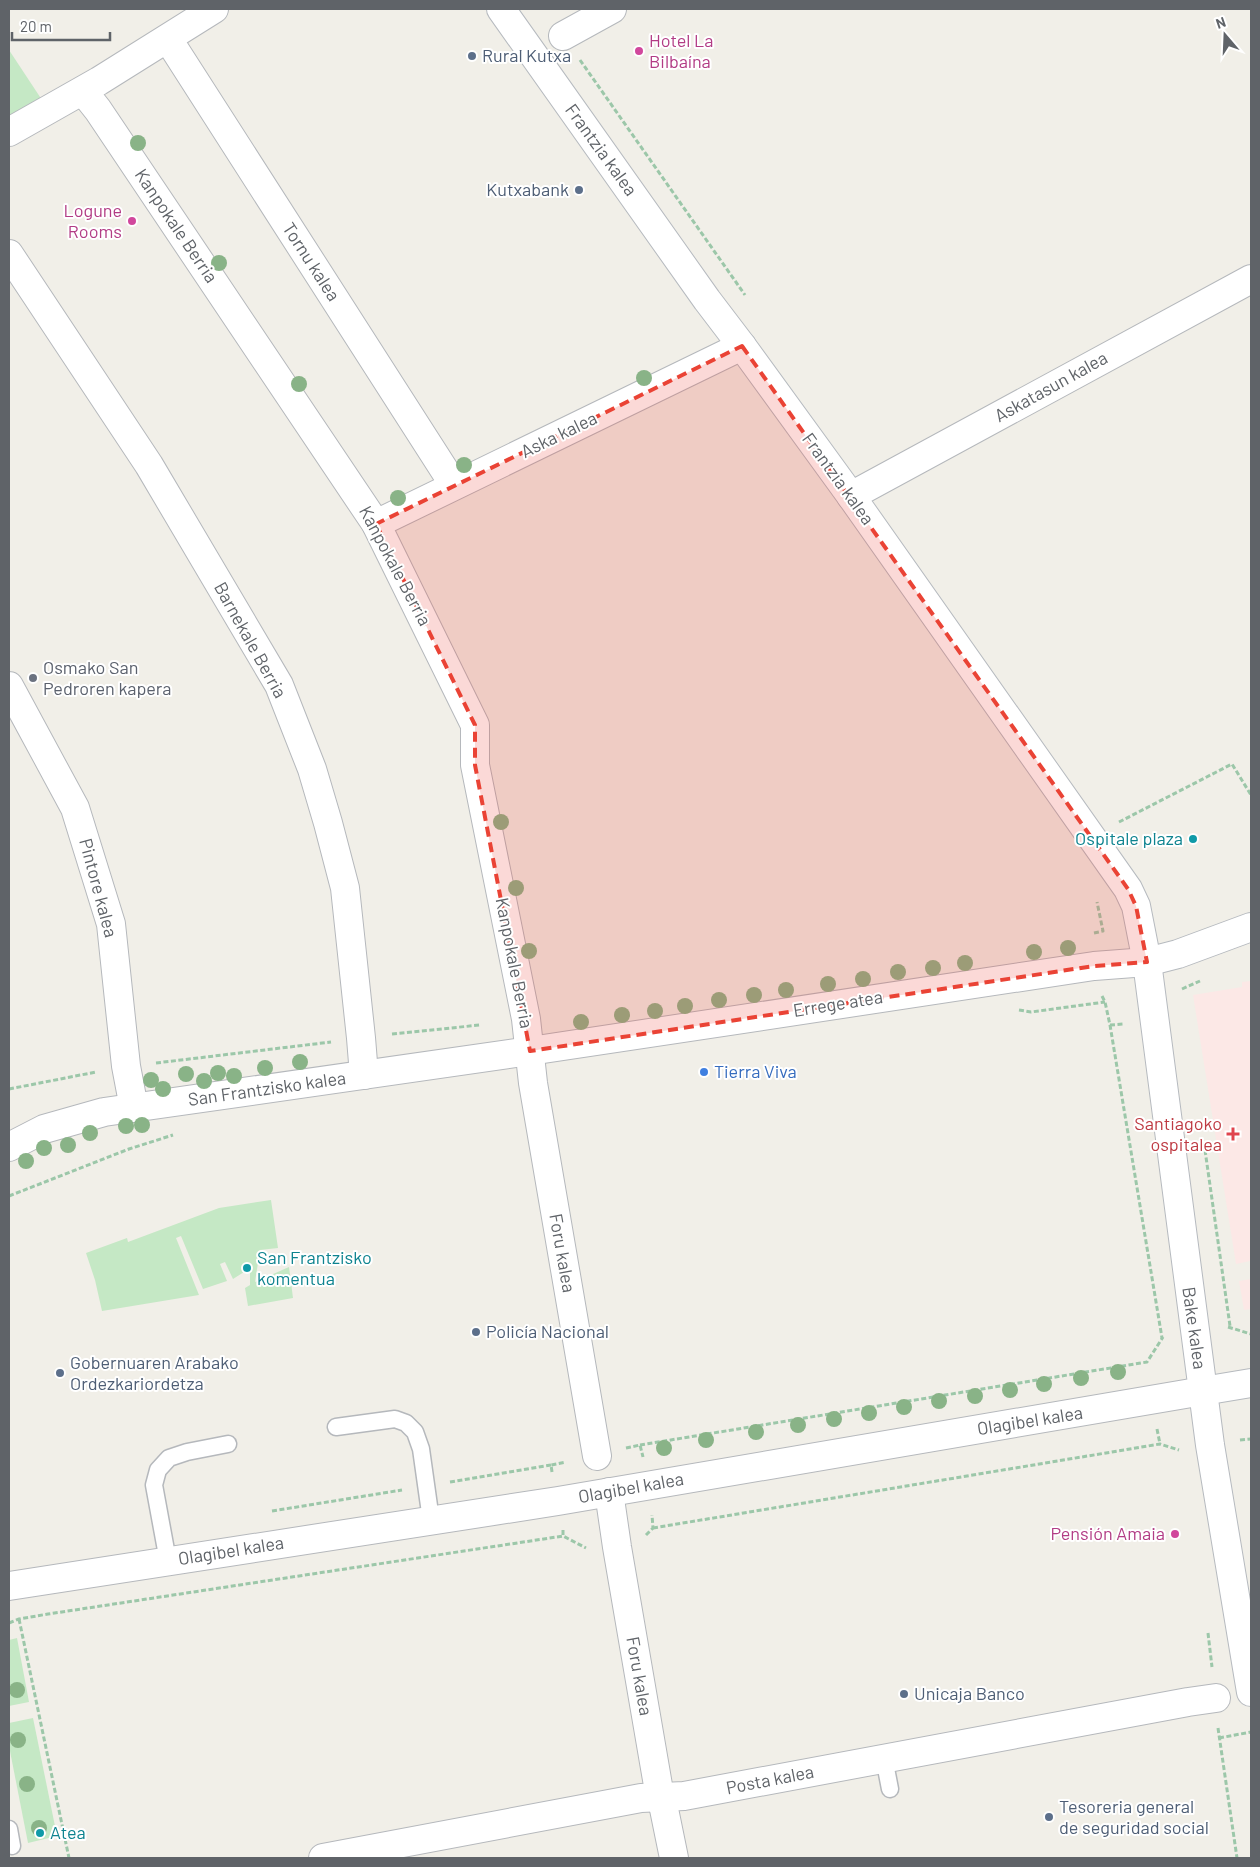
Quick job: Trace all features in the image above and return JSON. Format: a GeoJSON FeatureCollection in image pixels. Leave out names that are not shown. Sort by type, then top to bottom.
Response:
{"type":"FeatureCollection","features":[{"type":"Feature","properties":{"kind":"street"},"geometry":{"type":"LineString","coordinates":[[9,132],[83,91],[214,9]]}},
{"type":"Feature","properties":{"kind":"street","name":"Frantzia kalea"},"geometry":{"type":"LineString","coordinates":[[500,9],[707,300],[851,496],[1128,889],[1136,906],[1147,962]]}},
{"type":"Feature","properties":{"kind":"street"},"geometry":{"type":"LineString","coordinates":[[564,36],[612,9]]}},
{"type":"Feature","properties":{"kind":"street","name":"Tornu kalea"},"geometry":{"type":"LineString","coordinates":[[168,39],[454,485]]}},
{"type":"Feature","properties":{"kind":"street","name":"Kanpokale Berria"},"geometry":{"type":"LineString","coordinates":[[83,91],[376,524],[475,725],[475,765],[526,1019],[530,1051]]}},
{"type":"Feature","properties":{"kind":"street","name":"Barnekale Berria"},"geometry":{"type":"LineString","coordinates":[[9,254],[149,465],[279,685],[312,770],[345,888],[362,1038],[364,1075]]}},
{"type":"Feature","properties":{"kind":"street","name":"Askatasun kalea"},"geometry":{"type":"LineString","coordinates":[[851,496],[1251,278]]}},
{"type":"Feature","properties":{"kind":"street","name":"Aska kalea"},"geometry":{"type":"LineString","coordinates":[[376,524],[742,346]]}},
{"type":"Feature","properties":{"kind":"street","name":"Pintore kalea"},"geometry":{"type":"LineString","coordinates":[[9,686],[76,808],[111,924],[126,1066],[134,1108]]}},
{"type":"Feature","properties":{"kind":"street","name":"Errege atea"},"geometry":{"type":"LineString","coordinates":[[530,1051],[1094,966],[1147,962],[1178,954],[1251,927]]}},
{"type":"Feature","properties":{"kind":"street","name":"Bake kalea"},"geometry":{"type":"LineString","coordinates":[[1147,962],[1194,1333],[1210,1445],[1251,1692]]}},
{"type":"Feature","properties":{"kind":"street","name":"San Frantzisko kalea"},"geometry":{"type":"LineString","coordinates":[[9,1147],[44,1129],[104,1112],[530,1051]]}},
{"type":"Feature","properties":{"kind":"street","name":"Foru kalea"},"geometry":{"type":"LineString","coordinates":[[530,1051],[533,1083],[597,1456]]}},
{"type":"Feature","properties":{"kind":"street","name":"Olagibel kalea"},"geometry":{"type":"LineString","coordinates":[[9,1586],[609,1492],[1251,1382]]}},
{"type":"Feature","properties":{"kind":"street","name":"Foru kalea"},"geometry":{"type":"LineString","coordinates":[[609,1492],[618,1557],[660,1797],[674,1858]]}},
{"type":"Feature","properties":{"kind":"street","name":"Posta kalea"},"geometry":{"type":"LineString","coordinates":[[323,1858],[632,1800],[684,1796],[1216,1698]]}},
{"type":"Feature","properties":{"kind":"lane"},"geometry":{"type":"LineString","coordinates":[[336,1427],[395,1420],[406,1423],[415,1432],[420,1449],[431,1520]]}},
{"type":"Feature","properties":{"kind":"lane"},"geometry":{"type":"LineString","coordinates":[[168,1561],[154,1485],[158,1470],[169,1458],[187,1452],[228,1444]]}},
{"type":"Feature","properties":{"kind":"lane"},"geometry":{"type":"LineString","coordinates":[[884,1758],[890,1789]]}},
{"type":"Feature","properties":{"kind":"lane"},"geometry":{"type":"LineString","coordinates":[[9,1829],[12,1846]]}},
{"type":"Feature","properties":{"kind":"path"},"geometry":{"type":"LineString","coordinates":[[1116,824],[1232,764],[1251,795]]}},
{"type":"Feature","properties":{"kind":"path"},"geometry":{"type":"LineString","coordinates":[[1015,1009],[1031,1012],[1105,1002]]}},
{"type":"Feature","properties":{"kind":"path"},"geometry":{"type":"LineString","coordinates":[[9,1090],[126,1066],[526,1019]]}},
{"type":"Feature","properties":{"kind":"path"},"geometry":{"type":"LineString","coordinates":[[640,1445],[1148,1362],[1162,1338],[1110,1026]]}},
{"type":"Feature","properties":{"kind":"path"},"geometry":{"type":"LineString","coordinates":[[9,1196],[129,1149],[173,1135]]}},
{"type":"Feature","properties":{"kind":"path"},"geometry":{"type":"LineString","coordinates":[[1204,1141],[1230,1326]]}},
{"type":"Feature","properties":{"kind":"path"},"geometry":{"type":"LineString","coordinates":[[1162,1338],[1230,1326],[1251,1334]]}},
{"type":"Feature","properties":{"kind":"path"},"geometry":{"type":"LineString","coordinates":[[653,1528],[1160,1444],[1178,1451],[1251,1438]]}},
{"type":"Feature","properties":{"kind":"path"},"geometry":{"type":"LineString","coordinates":[[270,1512],[550,1465]]}},
{"type":"Feature","properties":{"kind":"path"},"geometry":{"type":"LineString","coordinates":[[9,1623],[19,1619],[564,1536]]}},
{"type":"Feature","properties":{"kind":"path"},"geometry":{"type":"LineString","coordinates":[[19,1619],[69,1858]]}},
{"type":"Feature","properties":{"kind":"path"},"geometry":{"type":"LineString","coordinates":[[1206,1624],[1216,1698],[1219,1738],[1237,1858]]}},
{"type":"Feature","properties":{"kind":"path"},"geometry":{"type":"LineString","coordinates":[[1219,1738],[1251,1732]]}},
{"type":"Feature","properties":{"kind":"highlighted area"},"geometry":{"type":"Polygon","coordinates":[[[742,346],[1128,889],[1136,906],[1147,962],[1094,966],[530,1051],[475,765],[475,725],[376,524],[742,346]]]}},
{"type":"Feature","properties":{"kind":"shaded area","name":"Santiagoko ospitalea"},"geometry":{"type":"Polygon","coordinates":[[[1251,981],[1251,1264],[1250,1261],[1236,1264],[1193,995],[1242,987],[1242,982],[1251,981]]]}},
{"type":"Feature","properties":{"kind":"shaded area"},"geometry":{"type":"Polygon","coordinates":[[[1251,1279],[1251,1309],[1244,1310],[1239,1281],[1251,1279]]]}},
{"type":"Feature","properties":{"kind":"green space"},"geometry":{"type":"Polygon","coordinates":[[[9,50],[42,100],[9,118],[9,50]]]}},
{"type":"Feature","properties":{"kind":"green space"},"geometry":{"type":"Polygon","coordinates":[[[271,1200],[278,1248],[260,1250],[255,1282],[289,1267],[293,1298],[248,1306],[245,1288],[250,1285],[250,1263],[244,1263],[244,1272],[233,1279],[225,1262],[220,1264],[227,1281],[203,1289],[181,1236],[176,1238],[199,1295],[102,1311],[86,1253],[127,1238],[128,1242],[219,1208],[271,1200]]]}},
{"type":"Feature","properties":{"kind":"green space"},"geometry":{"type":"Polygon","coordinates":[[[17,1638],[29,1702],[9,1706],[9,1640],[17,1638]]]}},
{"type":"Feature","properties":{"kind":"green space"},"geometry":{"type":"Polygon","coordinates":[[[33,1718],[57,1836],[28,1843],[9,1746],[9,1723],[33,1718]]]}},
{"type":"Feature","properties":{"kind":"place","name":"Hotel La Bilbaína"},"geometry":{"type":"Point","coordinates":[639,51]}},
{"type":"Feature","properties":{"kind":"place","name":"Rural Kutxa"},"geometry":{"type":"Point","coordinates":[472,56]}},
{"type":"Feature","properties":{"kind":"place","name":"Kutxabank"},"geometry":{"type":"Point","coordinates":[579,190]}},
{"type":"Feature","properties":{"kind":"place","name":"Logune Rooms"},"geometry":{"type":"Point","coordinates":[132,221]}},
{"type":"Feature","properties":{"kind":"place","name":"Osmako San Pedroren kapera"},"geometry":{"type":"Point","coordinates":[33,678]}},
{"type":"Feature","properties":{"kind":"place","name":"Ospitale plaza"},"geometry":{"type":"Point","coordinates":[1193,839]}},
{"type":"Feature","properties":{"kind":"place","name":"Tierra Viva"},"geometry":{"type":"Point","coordinates":[704,1072]}},
{"type":"Feature","properties":{"kind":"place","name":"Santiagoko ospitalea"},"geometry":{"type":"Point","coordinates":[1233,1134]}},
{"type":"Feature","properties":{"kind":"place","name":"San Frantzisko komentua"},"geometry":{"type":"Point","coordinates":[247,1268]}},
{"type":"Feature","properties":{"kind":"place","name":"Policía Nacional"},"geometry":{"type":"Point","coordinates":[476,1332]}},
{"type":"Feature","properties":{"kind":"place","name":"Gobernuaren Arabako Ordezkariordetza"},"geometry":{"type":"Point","coordinates":[60,1373]}},
{"type":"Feature","properties":{"kind":"place","name":"Pensión Amaia"},"geometry":{"type":"Point","coordinates":[1175,1534]}},
{"type":"Feature","properties":{"kind":"place","name":"Unicaja Banco"},"geometry":{"type":"Point","coordinates":[904,1694]}},
{"type":"Feature","properties":{"kind":"place","name":"Tesoreria general de seguridad social"},"geometry":{"type":"Point","coordinates":[1049,1817]}},
{"type":"Feature","properties":{"kind":"place","name":"Atea"},"geometry":{"type":"Point","coordinates":[40,1833]}}]}
